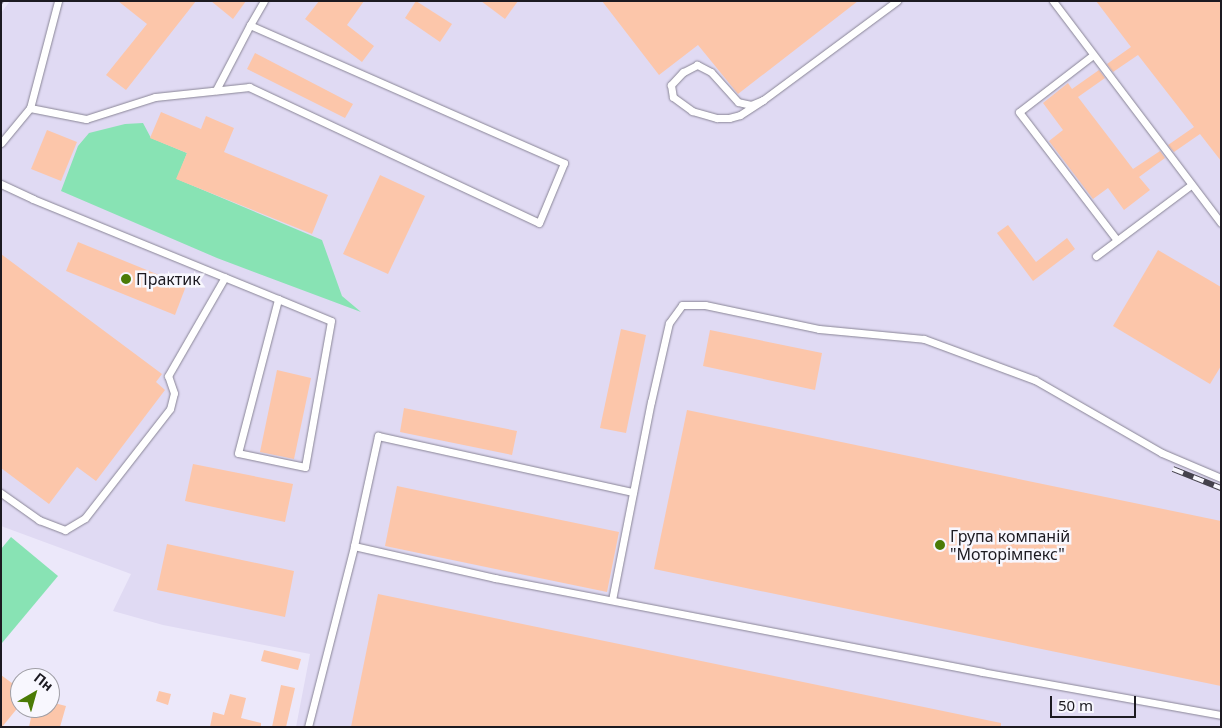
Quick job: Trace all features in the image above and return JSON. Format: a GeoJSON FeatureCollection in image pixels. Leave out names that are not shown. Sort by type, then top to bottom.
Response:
{"type":"FeatureCollection","features":[{"type":"Feature","properties":{"kind":"lane"},"geometry":{"type":"LineString","coordinates":[[1,144],[30,108],[58,1]]}},
{"type":"Feature","properties":{"kind":"lane"},"geometry":{"type":"LineString","coordinates":[[216,90],[264,1]]}},
{"type":"Feature","properties":{"kind":"lane"},"geometry":{"type":"LineString","coordinates":[[763,100],[751,105],[738,102],[711,72],[697,65],[683,72],[672,85],[673,97],[680,104],[706,117],[729,118],[746,112],[763,100],[897,1]]}},
{"type":"Feature","properties":{"kind":"lane"},"geometry":{"type":"LineString","coordinates":[[1054,1],[1221,223]]}},
{"type":"Feature","properties":{"kind":"lane"},"geometry":{"type":"LineString","coordinates":[[30,108],[86,119],[156,97],[249,87],[539,222],[564,163],[250,25]]}},
{"type":"Feature","properties":{"kind":"lane"},"geometry":{"type":"LineString","coordinates":[[1093,55],[1018,112],[1117,240]]}},
{"type":"Feature","properties":{"kind":"lane"},"geometry":{"type":"LineString","coordinates":[[1,184],[33,199],[225,277],[278,299],[331,321],[305,467],[238,452],[278,299]]}},
{"type":"Feature","properties":{"kind":"lane"},"geometry":{"type":"LineString","coordinates":[[1096,256],[1191,184]]}},
{"type":"Feature","properties":{"kind":"lane"},"geometry":{"type":"LineString","coordinates":[[1,493],[39,520],[65,530],[84,518],[170,409],[174,393],[168,376],[225,277]]}},
{"type":"Feature","properties":{"kind":"lane"},"geometry":{"type":"LineString","coordinates":[[612,600],[669,323],[682,304],[705,305],[819,328],[924,339],[1035,380],[1162,453],[1221,478]]}},
{"type":"Feature","properties":{"kind":"lane"},"geometry":{"type":"LineString","coordinates":[[308,727],[354,546],[378,436],[633,492]]}},
{"type":"Feature","properties":{"kind":"lane"},"geometry":{"type":"LineString","coordinates":[[354,546],[495,578],[982,672],[1221,715]]}},
{"type":"Feature","properties":{"kind":"shaded area"},"geometry":{"type":"Polygon","coordinates":[[[10,1],[1221,1],[1221,727],[296,727],[310,654],[163,625],[113,611],[131,574],[1,526],[1,13],[10,1]]]}},
{"type":"Feature","properties":{"kind":"green space"},"geometry":{"type":"Polygon","coordinates":[[[143,123],[151,138],[187,153],[177,179],[322,240],[342,296],[361,312],[217,258],[61,191],[78,146],[89,133],[125,124],[143,123]]]}},
{"type":"Feature","properties":{"kind":"green space"},"geometry":{"type":"Polygon","coordinates":[[[11,537],[58,576],[2,643],[1,549],[11,537]]]}},
{"type":"Feature","properties":{"kind":"building"},"geometry":{"type":"Polygon","coordinates":[[[118,1],[196,1],[126,90],[106,75],[147,24],[118,1]]]}},
{"type":"Feature","properties":{"kind":"building"},"geometry":{"type":"Polygon","coordinates":[[[211,1],[246,1],[233,19],[211,1]]]}},
{"type":"Feature","properties":{"kind":"building"},"geometry":{"type":"Polygon","coordinates":[[[319,1],[364,1],[347,25],[374,46],[362,62],[305,19],[319,1]]]}},
{"type":"Feature","properties":{"kind":"building"},"geometry":{"type":"Polygon","coordinates":[[[416,1],[452,24],[440,42],[405,18],[416,1]]]}},
{"type":"Feature","properties":{"kind":"building"},"geometry":{"type":"Polygon","coordinates":[[[481,1],[518,1],[505,19],[481,1]]]}},
{"type":"Feature","properties":{"kind":"building"},"geometry":{"type":"Polygon","coordinates":[[[602,1],[858,1],[738,94],[698,45],[659,75],[602,1]]]}},
{"type":"Feature","properties":{"kind":"building"},"geometry":{"type":"Polygon","coordinates":[[[1096,1],[1221,1],[1221,161],[1200,134],[1174,152],[1168,145],[1194,127],[1138,55],[1113,72],[1107,64],[1131,47],[1096,1]]]}},
{"type":"Feature","properties":{"kind":"building"},"geometry":{"type":"Polygon","coordinates":[[[255,53],[353,104],[345,118],[247,69],[255,53]]]}},
{"type":"Feature","properties":{"kind":"building"},"geometry":{"type":"Polygon","coordinates":[[[1099,70],[1105,78],[1078,97],[1133,169],[1160,151],[1165,158],[1139,177],[1150,190],[1124,210],[1108,188],[1093,199],[1049,141],[1063,130],[1043,103],[1068,83],[1072,89],[1099,70]]]}},
{"type":"Feature","properties":{"kind":"building"},"geometry":{"type":"Polygon","coordinates":[[[161,112],[201,129],[206,116],[234,128],[224,152],[328,195],[312,234],[176,179],[187,153],[150,138],[161,112]]]}},
{"type":"Feature","properties":{"kind":"building"},"geometry":{"type":"Polygon","coordinates":[[[47,130],[77,142],[61,181],[31,169],[47,130]]]}},
{"type":"Feature","properties":{"kind":"building"},"geometry":{"type":"Polygon","coordinates":[[[380,175],[425,196],[388,274],[343,254],[380,175]]]}},
{"type":"Feature","properties":{"kind":"building"},"geometry":{"type":"Polygon","coordinates":[[[1008,225],[1036,262],[1067,238],[1075,249],[1033,281],[997,233],[1008,225]]]}},
{"type":"Feature","properties":{"kind":"building","name":"Практик"},"geometry":{"type":"Polygon","coordinates":[[[78,242],[186,286],[175,315],[66,271],[78,242]]]}},
{"type":"Feature","properties":{"kind":"building"},"geometry":{"type":"Polygon","coordinates":[[[1158,250],[1221,287],[1221,366],[1210,384],[1113,326],[1158,250]]]}},
{"type":"Feature","properties":{"kind":"building"},"geometry":{"type":"Polygon","coordinates":[[[1,254],[162,374],[156,382],[165,390],[96,481],[77,467],[49,504],[1,468],[1,254]]]}},
{"type":"Feature","properties":{"kind":"building"},"geometry":{"type":"Polygon","coordinates":[[[621,329],[646,335],[626,433],[600,428],[621,329]]]}},
{"type":"Feature","properties":{"kind":"building"},"geometry":{"type":"Polygon","coordinates":[[[710,330],[822,353],[815,390],[703,366],[710,330]]]}},
{"type":"Feature","properties":{"kind":"building"},"geometry":{"type":"Polygon","coordinates":[[[277,370],[311,378],[294,459],[260,452],[277,370]]]}},
{"type":"Feature","properties":{"kind":"building"},"geometry":{"type":"Polygon","coordinates":[[[404,408],[517,431],[512,455],[400,432],[404,408]]]}},
{"type":"Feature","properties":{"kind":"building","name":"Група компаній \"Моторімпекс\""},"geometry":{"type":"Polygon","coordinates":[[[687,410],[1221,521],[1221,686],[654,569],[687,410]]]}},
{"type":"Feature","properties":{"kind":"building"},"geometry":{"type":"Polygon","coordinates":[[[193,464],[293,484],[285,522],[185,501],[193,464]]]}},
{"type":"Feature","properties":{"kind":"building"},"geometry":{"type":"Polygon","coordinates":[[[397,486],[619,532],[607,592],[385,546],[397,486]]]}},
{"type":"Feature","properties":{"kind":"building"},"geometry":{"type":"Polygon","coordinates":[[[167,544],[294,571],[285,617],[157,590],[167,544]]]}},
{"type":"Feature","properties":{"kind":"building"},"geometry":{"type":"Polygon","coordinates":[[[378,594],[1001,723],[1001,727],[351,727],[378,594]]]}},
{"type":"Feature","properties":{"kind":"building"},"geometry":{"type":"Polygon","coordinates":[[[264,650],[301,659],[298,670],[261,661],[264,650]]]}},
{"type":"Feature","properties":{"kind":"building"},"geometry":{"type":"Polygon","coordinates":[[[1,675],[10,682],[10,717],[2,727],[1,675]]]}},
{"type":"Feature","properties":{"kind":"building"},"geometry":{"type":"Polygon","coordinates":[[[281,685],[295,688],[286,727],[272,727],[281,685]]]}},
{"type":"Feature","properties":{"kind":"building"},"geometry":{"type":"Polygon","coordinates":[[[159,691],[171,694],[168,705],[156,701],[159,691]]]}},
{"type":"Feature","properties":{"kind":"building"},"geometry":{"type":"Polygon","coordinates":[[[230,694],[246,698],[241,718],[261,723],[261,727],[210,727],[213,712],[224,715],[230,694]]]}},
{"type":"Feature","properties":{"kind":"building"},"geometry":{"type":"Polygon","coordinates":[[[60,704],[66,706],[60,727],[29,727],[31,718],[60,718],[60,704]]]}},
{"type":"Feature","properties":{"kind":"railway"},"geometry":{"type":"LineString","coordinates":[[1173,469],[1221,488]]}},
{"type":"Feature","properties":{"kind":"place","name":"Практик"},"geometry":{"type":"Point","coordinates":[126,279]}},
{"type":"Feature","properties":{"kind":"place","name":"Група компаній \"Моторімпекс\""},"geometry":{"type":"Point","coordinates":[940,545]}}]}
